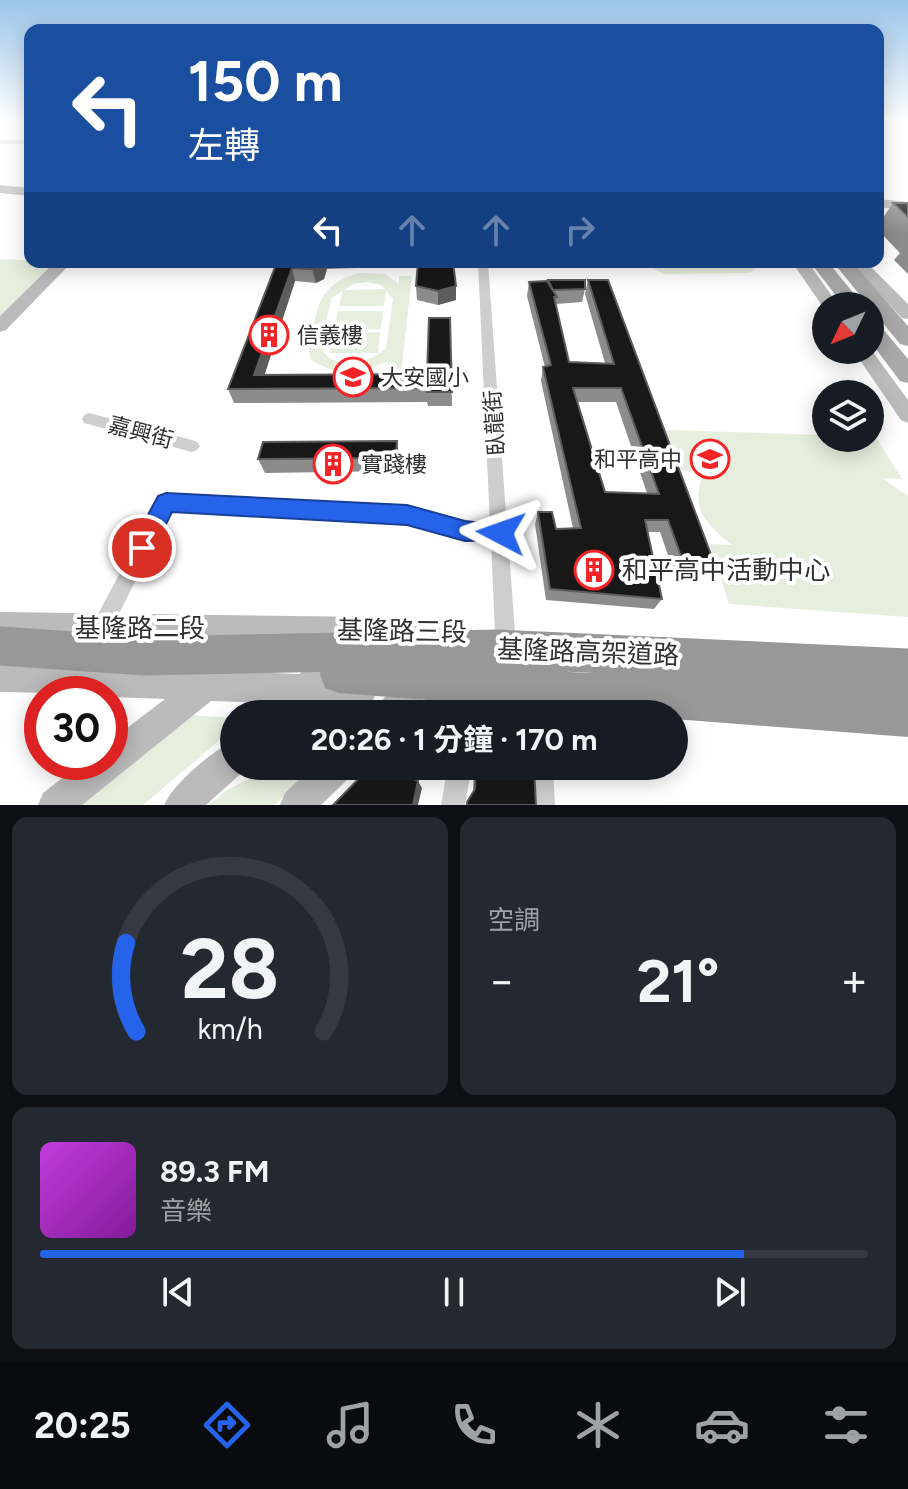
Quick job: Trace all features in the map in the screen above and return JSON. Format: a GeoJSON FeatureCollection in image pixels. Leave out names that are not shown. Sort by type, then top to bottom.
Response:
{"type":"FeatureCollection","features":[{"type":"Feature","properties":{"kind":"highway","name":"基隆路高架道路"},"geometry":{"type":"LineString","coordinates":[[274,642],[339,674],[908,717]]}},
{"type":"Feature","properties":{"kind":"highway","name":"基隆路高架道路"},"geometry":{"type":"LineString","coordinates":[[0,646],[145,656],[274,642],[908,668]]}},
{"type":"Feature","properties":{"kind":"highway"},"geometry":{"type":"LineString","coordinates":[[313,680],[425,667],[580,671],[908,692]]}},
{"type":"Feature","properties":{"kind":"main road"},"geometry":{"type":"LineString","coordinates":[[0,189],[24,191]]}},
{"type":"Feature","properties":{"kind":"main road"},"geometry":{"type":"LineString","coordinates":[[884,204],[908,206]]}},
{"type":"Feature","properties":{"kind":"main road"},"geometry":{"type":"LineString","coordinates":[[0,326],[58,268]]}},
{"type":"Feature","properties":{"kind":"main road"},"geometry":{"type":"LineString","coordinates":[[804,268],[821,292]]}},
{"type":"Feature","properties":{"kind":"main road"},"geometry":{"type":"LineString","coordinates":[[824,268],[843,292]]}},
{"type":"Feature","properties":{"kind":"main road"},"geometry":{"type":"LineString","coordinates":[[847,268],[908,339]]}},
{"type":"Feature","properties":{"kind":"main road"},"geometry":{"type":"LineString","coordinates":[[864,268],[908,314]]}},
{"type":"Feature","properties":{"kind":"main road"},"geometry":{"type":"LineString","coordinates":[[884,345],[908,375]]}},
{"type":"Feature","properties":{"kind":"main road"},"geometry":{"type":"LineString","coordinates":[[872,364],[908,415]]}},
{"type":"Feature","properties":{"kind":"main road","name":"基隆路二段"},"geometry":{"type":"LineString","coordinates":[[0,626],[102,627],[274,642]]}},
{"type":"Feature","properties":{"kind":"main road"},"geometry":{"type":"LineString","coordinates":[[293,700],[352,646],[397,631]]}},
{"type":"Feature","properties":{"kind":"main road","name":"基隆路三段"},"geometry":{"type":"LineString","coordinates":[[274,642],[397,631],[505,633],[908,654]]}},
{"type":"Feature","properties":{"kind":"main road"},"geometry":{"type":"LineString","coordinates":[[128,748],[208,685],[274,642]]}},
{"type":"Feature","properties":{"kind":"main road"},"geometry":{"type":"LineString","coordinates":[[0,677],[208,685],[313,680],[386,700]]}},
{"type":"Feature","properties":{"kind":"main road"},"geometry":{"type":"LineString","coordinates":[[688,719],[908,737]]}},
{"type":"Feature","properties":{"kind":"main road"},"geometry":{"type":"LineString","coordinates":[[181,805],[220,770]]}},
{"type":"Feature","properties":{"kind":"main road"},"geometry":{"type":"LineString","coordinates":[[55,805],[87,780]]}},
{"type":"Feature","properties":{"kind":"main road"},"geometry":{"type":"LineString","coordinates":[[297,805],[323,780]]}},
{"type":"Feature","properties":{"kind":"street","name":"臥龍街"},"geometry":{"type":"LineString","coordinates":[[483,268],[505,633]]}},
{"type":"Feature","properties":{"kind":"street","name":"嘉興街"},"geometry":{"type":"LineString","coordinates":[[89,419],[192,446]]}},
{"type":"Feature","properties":{"kind":"street"},"geometry":{"type":"LineString","coordinates":[[102,627],[166,502],[407,515],[465,531],[501,533]]}},
{"type":"Feature","properties":{"kind":"street"},"geometry":{"type":"LineString","coordinates":[[453,805],[457,780]]}},
{"type":"Feature","properties":{"kind":"street"},"geometry":{"type":"LineString","coordinates":[[542,780],[543,805]]}},
{"type":"Feature","properties":{"kind":"green space"},"geometry":{"type":"Polygon","coordinates":[[[0,259],[24,260],[24,268],[55,268],[0,325],[0,259]]]}},
{"type":"Feature","properties":{"kind":"green space"},"geometry":{"type":"Polygon","coordinates":[[[652,268],[756,268],[750,273],[665,274],[652,268]]]}},
{"type":"Feature","properties":{"kind":"green space"},"geometry":{"type":"Polygon","coordinates":[[[360,273],[385,274],[399,284],[399,276],[412,276],[400,383],[385,382],[388,361],[349,372],[330,369],[310,359],[309,351],[321,302],[334,284],[360,273]],[[367,282],[353,284],[332,298],[320,344],[331,359],[350,363],[360,361],[386,348],[393,299],[381,285],[367,282]]]}},
{"type":"Feature","properties":{"kind":"green space"},"geometry":{"type":"Polygon","coordinates":[[[386,289],[384,306],[339,306],[343,290],[386,289]]]}},
{"type":"Feature","properties":{"kind":"green space"},"geometry":{"type":"Polygon","coordinates":[[[338,311],[383,311],[381,329],[334,330],[338,311]]]}},
{"type":"Feature","properties":{"kind":"green space"},"geometry":{"type":"Polygon","coordinates":[[[380,332],[378,353],[329,353],[333,333],[380,332]]]}},
{"type":"Feature","properties":{"kind":"green space"},"geometry":{"type":"Polygon","coordinates":[[[666,430],[812,435],[812,452],[884,450],[902,479],[882,478],[908,496],[908,617],[729,604],[709,544],[732,545],[702,514],[698,496],[704,472],[681,470],[666,430]]]}},
{"type":"Feature","properties":{"kind":"green space"},"geometry":{"type":"Polygon","coordinates":[[[189,715],[220,717],[220,740],[143,805],[77,805],[108,780],[128,780],[128,764],[189,715]]]}},
{"type":"Feature","properties":{"kind":"green space"},"geometry":{"type":"Polygon","coordinates":[[[247,780],[301,780],[275,805],[209,805],[225,791],[247,780]]]}},
{"type":"Feature","properties":{"kind":"building"},"geometry":{"type":"Polygon","coordinates":[[[893,203],[908,203],[908,217],[893,203]]]}},
{"type":"Feature","properties":{"kind":"building"},"geometry":{"type":"Polygon","coordinates":[[[275,268],[292,268],[254,375],[427,374],[429,318],[450,318],[452,392],[427,392],[427,388],[228,389],[275,268]]]}},
{"type":"Feature","properties":{"kind":"building"},"geometry":{"type":"Polygon","coordinates":[[[418,268],[454,268],[456,286],[438,291],[416,286],[418,268]]]}},
{"type":"Feature","properties":{"kind":"building"},"geometry":{"type":"Polygon","coordinates":[[[548,280],[585,280],[585,289],[553,290],[548,280]]]}},
{"type":"Feature","properties":{"kind":"building"},"geometry":{"type":"Polygon","coordinates":[[[588,280],[608,280],[715,565],[685,567],[668,520],[645,520],[662,599],[550,589],[538,512],[552,512],[556,529],[581,528],[543,367],[551,365],[529,282],[547,281],[557,297],[554,297],[569,362],[614,364],[588,280]],[[573,388],[605,492],[659,494],[621,388],[573,388]]]}},
{"type":"Feature","properties":{"kind":"building"},"geometry":{"type":"Polygon","coordinates":[[[397,441],[396,458],[258,459],[263,442],[397,441]]]}},
{"type":"Feature","properties":{"kind":"building"},"geometry":{"type":"Polygon","coordinates":[[[357,780],[418,781],[413,805],[333,805],[357,780]]]}},
{"type":"Feature","properties":{"kind":"building"},"geometry":{"type":"Polygon","coordinates":[[[475,780],[535,780],[536,805],[467,805],[475,789],[475,780]]]}},
{"type":"Feature","properties":{"kind":"place","name":"信義樓"},"geometry":{"type":"Point","coordinates":[269,335]}},
{"type":"Feature","properties":{"kind":"place","name":"大安國小"},"geometry":{"type":"Point","coordinates":[353,377]}},
{"type":"Feature","properties":{"kind":"place","name":"和平高中"},"geometry":{"type":"Point","coordinates":[710,459]}},
{"type":"Feature","properties":{"kind":"place","name":"實踐樓"},"geometry":{"type":"Point","coordinates":[333,464]}},
{"type":"Feature","properties":{"kind":"place","name":"和平高中活動中心"},"geometry":{"type":"Point","coordinates":[594,570]}},
{"type":"Feature","properties":{"kind":"route"},"geometry":{"type":"LineString","coordinates":[[142,548],[166,502],[407,515],[465,531],[501,533]]}}]}
